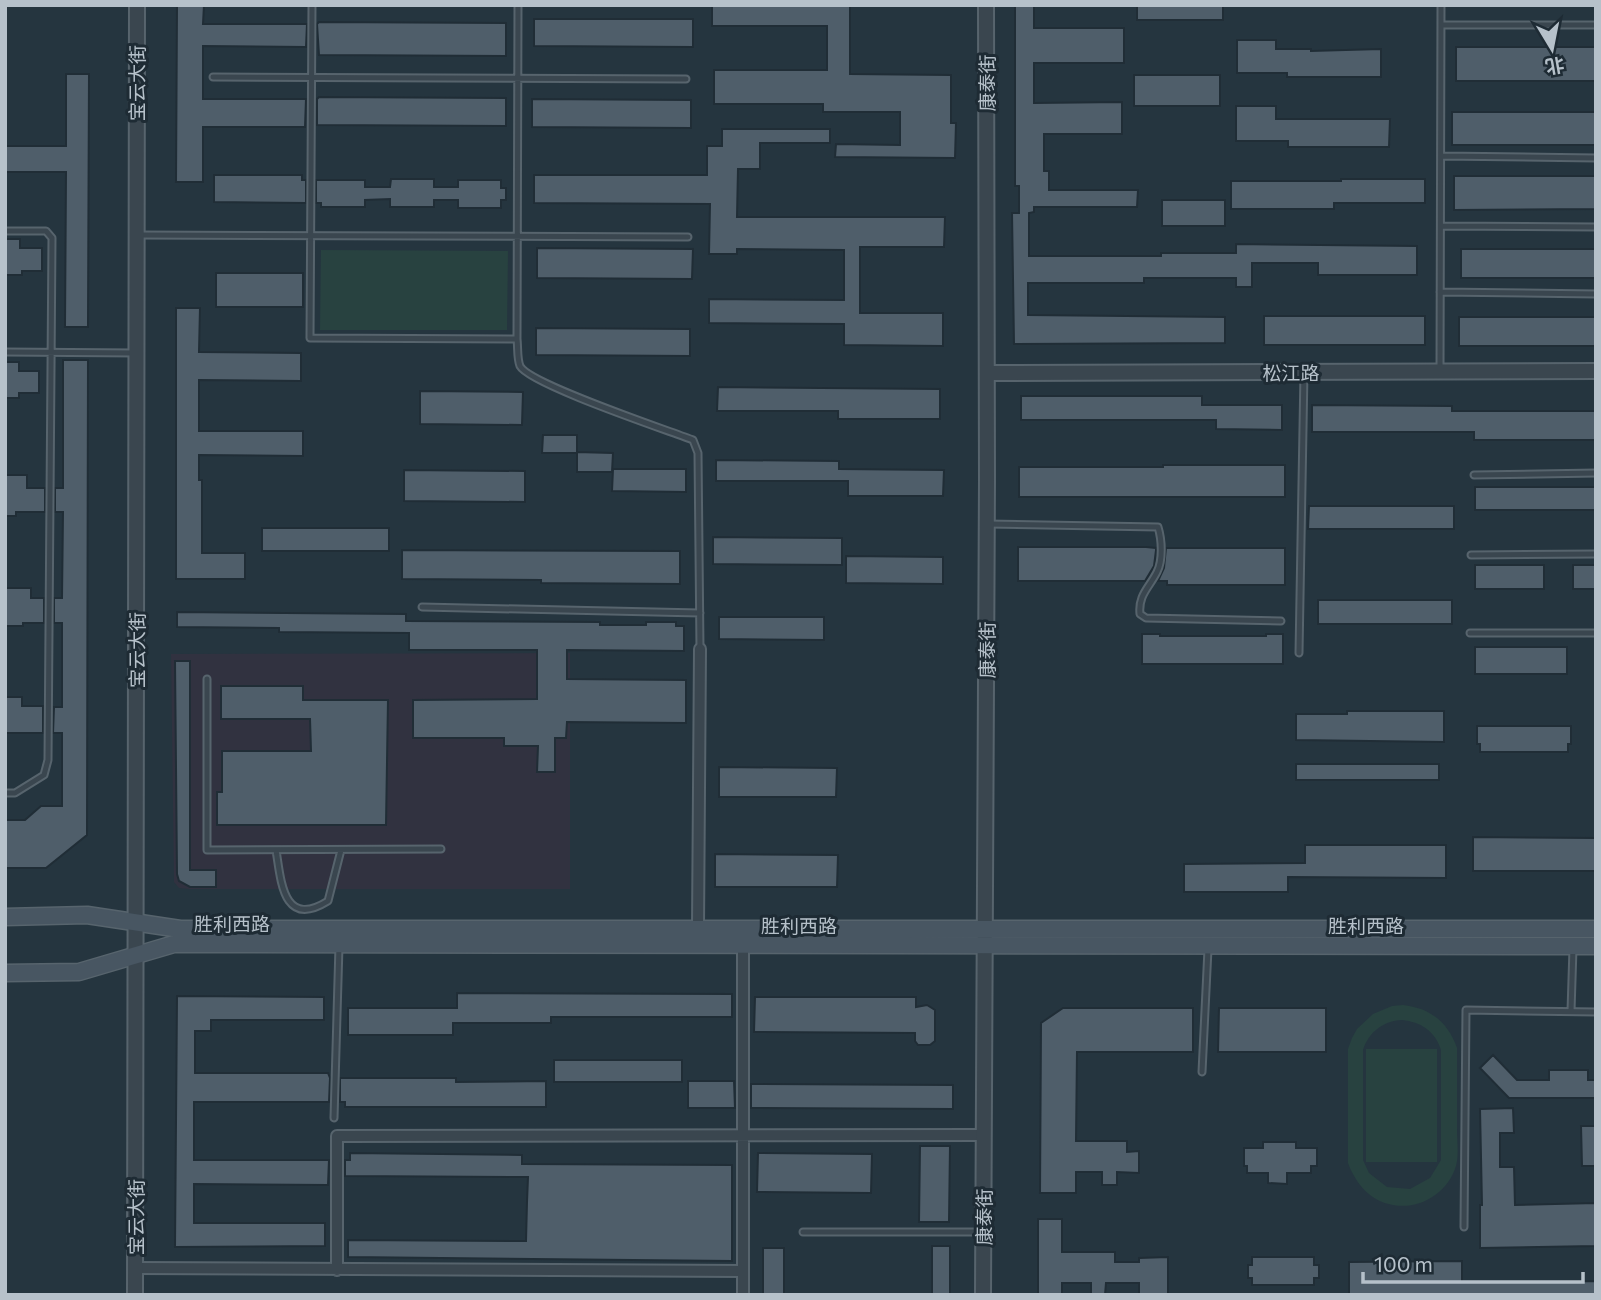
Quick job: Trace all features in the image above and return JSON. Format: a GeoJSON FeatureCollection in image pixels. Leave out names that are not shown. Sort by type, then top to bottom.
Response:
{"type":"FeatureCollection","features":[{"type":"Feature","properties":{"kind":"main road","name":"胜利西路"},"geometry":{"type":"LineString","coordinates":[[5,917],[87,915],[180,929],[1596,929]]}},
{"type":"Feature","properties":{"kind":"main road","name":"胜利西路"},"geometry":{"type":"LineString","coordinates":[[5,973],[79,972],[174,944],[1596,946]]}},
{"type":"Feature","properties":{"kind":"street","name":"宝云大街"},"geometry":{"type":"LineString","coordinates":[[135,1295],[136,5]]}},
{"type":"Feature","properties":{"kind":"street","name":"康泰街"},"geometry":{"type":"LineString","coordinates":[[983,1295],[987,524],[986,5]]}},
{"type":"Feature","properties":{"kind":"street","name":"松江路"},"geometry":{"type":"LineString","coordinates":[[987,373],[1596,371]]}},
{"type":"Feature","properties":{"kind":"street"},"geometry":{"type":"LineString","coordinates":[[698,928],[700,649]]}},
{"type":"Feature","properties":{"kind":"street"},"geometry":{"type":"LineString","coordinates":[[743,946],[743,1295]]}},
{"type":"Feature","properties":{"kind":"street"},"geometry":{"type":"LineString","coordinates":[[337,1270],[337,1136],[984,1135]]}},
{"type":"Feature","properties":{"kind":"street"},"geometry":{"type":"LineString","coordinates":[[135,1268],[743,1270]]}},
{"type":"Feature","properties":{"kind":"lane"},"geometry":{"type":"LineString","coordinates":[[312,5],[310,338],[517,339]]}},
{"type":"Feature","properties":{"kind":"lane"},"geometry":{"type":"LineString","coordinates":[[517,5],[517,339],[520,366],[526,373],[549,386],[693,440],[698,453],[700,649]]}},
{"type":"Feature","properties":{"kind":"lane"},"geometry":{"type":"LineString","coordinates":[[1440,372],[1441,5]]}},
{"type":"Feature","properties":{"kind":"lane"},"geometry":{"type":"LineString","coordinates":[[1441,25],[1596,25]]}},
{"type":"Feature","properties":{"kind":"lane"},"geometry":{"type":"LineString","coordinates":[[214,77],[685,79]]}},
{"type":"Feature","properties":{"kind":"lane"},"geometry":{"type":"LineString","coordinates":[[1441,156],[1596,158]]}},
{"type":"Feature","properties":{"kind":"lane"},"geometry":{"type":"LineString","coordinates":[[1441,226],[1596,226]]}},
{"type":"Feature","properties":{"kind":"lane"},"geometry":{"type":"LineString","coordinates":[[5,231],[46,231],[51,238],[48,760],[44,775],[15,793],[5,793]]}},
{"type":"Feature","properties":{"kind":"lane"},"geometry":{"type":"LineString","coordinates":[[136,235],[688,237]]}},
{"type":"Feature","properties":{"kind":"lane"},"geometry":{"type":"LineString","coordinates":[[1440,292],[1596,294]]}},
{"type":"Feature","properties":{"kind":"lane"},"geometry":{"type":"LineString","coordinates":[[5,352],[136,352]]}},
{"type":"Feature","properties":{"kind":"lane"},"geometry":{"type":"LineString","coordinates":[[1299,653],[1304,372]]}},
{"type":"Feature","properties":{"kind":"lane"},"geometry":{"type":"LineString","coordinates":[[1474,475],[1596,473]]}},
{"type":"Feature","properties":{"kind":"lane"},"geometry":{"type":"LineString","coordinates":[[987,524],[1158,527],[1161,536],[1160,562],[1157,572],[1142,595],[1140,614],[1146,618],[1281,621]]}},
{"type":"Feature","properties":{"kind":"lane"},"geometry":{"type":"LineString","coordinates":[[1471,555],[1596,554]]}},
{"type":"Feature","properties":{"kind":"lane"},"geometry":{"type":"LineString","coordinates":[[422,607],[700,613]]}},
{"type":"Feature","properties":{"kind":"lane"},"geometry":{"type":"LineString","coordinates":[[1469,633],[1596,633]]}},
{"type":"Feature","properties":{"kind":"lane"},"geometry":{"type":"LineString","coordinates":[[206,679],[207,850],[441,849]]}},
{"type":"Feature","properties":{"kind":"lane"},"geometry":{"type":"LineString","coordinates":[[276,850],[287,901],[293,906],[306,909],[320,907],[328,901],[341,850]]}},
{"type":"Feature","properties":{"kind":"lane"},"geometry":{"type":"LineString","coordinates":[[305,929],[306,909]]}},
{"type":"Feature","properties":{"kind":"lane"},"geometry":{"type":"LineString","coordinates":[[334,1118],[339,945]]}},
{"type":"Feature","properties":{"kind":"lane"},"geometry":{"type":"LineString","coordinates":[[1202,1072],[1208,946]]}},
{"type":"Feature","properties":{"kind":"lane"},"geometry":{"type":"LineString","coordinates":[[1572,1011],[1573,946]]}},
{"type":"Feature","properties":{"kind":"lane"},"geometry":{"type":"LineString","coordinates":[[1464,1227],[1466,1010],[1596,1012]]}},
{"type":"Feature","properties":{"kind":"lane"},"geometry":{"type":"LineString","coordinates":[[803,1232],[983,1233]]}},
{"type":"Feature","properties":{"kind":"shaded area"},"geometry":{"type":"Polygon","coordinates":[[[570,653],[570,889],[189,889],[179,888],[174,882],[171,654],[570,653]]]}},
{"type":"Feature","properties":{"kind":"green space"},"geometry":{"type":"Polygon","coordinates":[[[321,250],[508,251],[507,330],[320,330],[321,250]]]}},
{"type":"Feature","properties":{"kind":"green space"},"geometry":{"type":"Polygon","coordinates":[[[1403,1005],[1430,1013],[1449,1031],[1457,1048],[1456,1166],[1440,1192],[1423,1202],[1403,1206],[1377,1200],[1355,1178],[1348,1163],[1348,1049],[1357,1029],[1373,1014],[1392,1006],[1403,1005]],[[1395,1021],[1383,1025],[1369,1038],[1363,1050],[1363,1160],[1369,1173],[1387,1187],[1410,1189],[1430,1178],[1441,1160],[1441,1050],[1431,1033],[1421,1025],[1409,1021],[1395,1021]]]}},
{"type":"Feature","properties":{"kind":"green space"},"geometry":{"type":"Polygon","coordinates":[[[1366,1049],[1437,1049],[1437,1162],[1366,1162],[1366,1049]]]}},
{"type":"Feature","properties":{"kind":"building"},"geometry":{"type":"Polygon","coordinates":[[[177,5],[204,5],[203,24],[307,24],[306,47],[203,46],[203,99],[306,99],[305,127],[203,127],[203,182],[176,182],[177,5]]]}},
{"type":"Feature","properties":{"kind":"building"},"geometry":{"type":"Polygon","coordinates":[[[712,5],[850,5],[850,74],[951,75],[951,123],[956,123],[955,158],[835,157],[836,144],[900,145],[900,112],[823,112],[823,104],[714,104],[714,70],[827,70],[827,26],[712,26],[712,5]]]}},
{"type":"Feature","properties":{"kind":"building"},"geometry":{"type":"Polygon","coordinates":[[[1015,5],[1034,5],[1034,28],[1124,28],[1124,63],[1034,63],[1034,103],[1122,102],[1122,134],[1044,134],[1044,171],[1049,171],[1049,190],[1138,190],[1137,207],[1034,207],[1034,212],[1029,213],[1029,256],[1236,253],[1236,244],[1417,246],[1417,275],[1318,275],[1318,263],[1252,263],[1252,287],[1236,287],[1236,278],[1144,278],[1144,283],[1028,283],[1028,315],[1225,317],[1225,343],[1014,344],[1012,213],[1019,213],[1019,186],[1015,186],[1015,5]]]}},
{"type":"Feature","properties":{"kind":"building"},"geometry":{"type":"Polygon","coordinates":[[[1137,5],[1223,5],[1223,20],[1137,20],[1137,5]]]}},
{"type":"Feature","properties":{"kind":"building"},"geometry":{"type":"Polygon","coordinates":[[[534,19],[693,19],[693,47],[534,46],[534,19]]]}},
{"type":"Feature","properties":{"kind":"building"},"geometry":{"type":"Polygon","coordinates":[[[319,22],[506,23],[506,56],[319,55],[319,22]]]}},
{"type":"Feature","properties":{"kind":"building"},"geometry":{"type":"Polygon","coordinates":[[[1237,40],[1276,40],[1276,49],[1381,49],[1381,77],[1287,77],[1287,73],[1237,73],[1237,40]]]}},
{"type":"Feature","properties":{"kind":"building"},"geometry":{"type":"Polygon","coordinates":[[[1456,47],[1595,47],[1595,81],[1456,81],[1456,47]]]}},
{"type":"Feature","properties":{"kind":"building"},"geometry":{"type":"Polygon","coordinates":[[[66,74],[89,74],[88,327],[65,327],[66,172],[5,172],[5,146],[66,146],[66,74]]]}},
{"type":"Feature","properties":{"kind":"building"},"geometry":{"type":"Polygon","coordinates":[[[1134,75],[1220,75],[1220,106],[1134,106],[1134,75]]]}},
{"type":"Feature","properties":{"kind":"building"},"geometry":{"type":"Polygon","coordinates":[[[319,97],[506,98],[506,126],[317,125],[319,97]]]}},
{"type":"Feature","properties":{"kind":"building"},"geometry":{"type":"Polygon","coordinates":[[[532,99],[691,100],[691,128],[532,127],[532,99]]]}},
{"type":"Feature","properties":{"kind":"building"},"geometry":{"type":"Polygon","coordinates":[[[1236,106],[1276,106],[1276,119],[1390,119],[1389,147],[1288,147],[1288,141],[1236,141],[1236,106]]]}},
{"type":"Feature","properties":{"kind":"building"},"geometry":{"type":"Polygon","coordinates":[[[1452,112],[1595,112],[1595,145],[1452,145],[1452,112]]]}},
{"type":"Feature","properties":{"kind":"building"},"geometry":{"type":"Polygon","coordinates":[[[722,129],[830,129],[830,143],[760,143],[760,169],[738,169],[737,217],[945,217],[944,247],[860,247],[860,313],[943,313],[943,346],[844,345],[844,324],[709,323],[709,299],[844,300],[844,250],[737,249],[737,254],[709,254],[710,204],[534,203],[534,175],[707,175],[707,146],[722,146],[722,129]]]}},
{"type":"Feature","properties":{"kind":"building"},"geometry":{"type":"Polygon","coordinates":[[[214,175],[302,175],[302,180],[306,180],[306,203],[214,202],[214,175]]]}},
{"type":"Feature","properties":{"kind":"building"},"geometry":{"type":"Polygon","coordinates":[[[1454,176],[1596,176],[1596,209],[1454,210],[1454,176]]]}},
{"type":"Feature","properties":{"kind":"building"},"geometry":{"type":"Polygon","coordinates":[[[391,179],[434,179],[434,187],[458,187],[458,180],[501,180],[501,188],[506,188],[506,200],[501,200],[501,208],[458,208],[458,200],[434,200],[434,207],[390,207],[390,199],[365,200],[365,207],[321,207],[321,203],[316,203],[316,180],[365,180],[365,187],[390,187],[391,179]]]}},
{"type":"Feature","properties":{"kind":"building"},"geometry":{"type":"Polygon","coordinates":[[[1425,179],[1425,203],[1334,203],[1334,209],[1231,209],[1231,181],[1425,179]]]}},
{"type":"Feature","properties":{"kind":"building"},"geometry":{"type":"Polygon","coordinates":[[[1162,200],[1225,200],[1225,226],[1162,226],[1162,200]]]}},
{"type":"Feature","properties":{"kind":"building"},"geometry":{"type":"Polygon","coordinates":[[[5,239],[20,239],[20,248],[42,248],[42,271],[22,271],[22,275],[5,275],[5,239]]]}},
{"type":"Feature","properties":{"kind":"building"},"geometry":{"type":"Polygon","coordinates":[[[537,248],[693,249],[692,279],[537,278],[537,248]]]}},
{"type":"Feature","properties":{"kind":"building"},"geometry":{"type":"Polygon","coordinates":[[[1461,249],[1596,249],[1596,278],[1461,278],[1461,249]]]}},
{"type":"Feature","properties":{"kind":"building"},"geometry":{"type":"Polygon","coordinates":[[[216,273],[303,273],[303,307],[216,307],[216,273]]]}},
{"type":"Feature","properties":{"kind":"building"},"geometry":{"type":"Polygon","coordinates":[[[176,308],[200,308],[199,352],[301,353],[301,381],[199,380],[199,431],[303,431],[303,456],[199,455],[199,480],[202,480],[202,553],[245,553],[245,579],[176,579],[176,308]]]}},
{"type":"Feature","properties":{"kind":"building"},"geometry":{"type":"Polygon","coordinates":[[[1264,316],[1425,316],[1425,345],[1264,345],[1264,316]]]}},
{"type":"Feature","properties":{"kind":"building"},"geometry":{"type":"Polygon","coordinates":[[[1459,317],[1596,317],[1596,346],[1459,346],[1459,317]]]}},
{"type":"Feature","properties":{"kind":"building"},"geometry":{"type":"Polygon","coordinates":[[[536,328],[690,329],[690,356],[536,355],[536,328]]]}},
{"type":"Feature","properties":{"kind":"building"},"geometry":{"type":"Polygon","coordinates":[[[63,360],[88,360],[87,835],[46,868],[5,868],[5,820],[25,820],[41,806],[62,806],[62,733],[53,733],[54,707],[62,707],[62,623],[54,623],[54,598],[62,598],[63,512],[55,512],[55,488],[63,488],[63,360]]]}},
{"type":"Feature","properties":{"kind":"building"},"geometry":{"type":"Polygon","coordinates":[[[5,362],[19,362],[19,371],[39,371],[39,393],[19,393],[19,398],[5,398],[5,362]]]}},
{"type":"Feature","properties":{"kind":"building"},"geometry":{"type":"Polygon","coordinates":[[[718,387],[940,389],[940,419],[838,419],[838,411],[717,411],[718,387]]]}},
{"type":"Feature","properties":{"kind":"building"},"geometry":{"type":"Polygon","coordinates":[[[420,391],[523,392],[522,425],[420,424],[420,391]]]}},
{"type":"Feature","properties":{"kind":"building"},"geometry":{"type":"Polygon","coordinates":[[[1021,396],[1202,396],[1202,405],[1282,405],[1282,430],[1216,429],[1216,420],[1021,420],[1021,396]]]}},
{"type":"Feature","properties":{"kind":"building"},"geometry":{"type":"Polygon","coordinates":[[[1312,405],[1452,406],[1452,411],[1596,411],[1596,440],[1474,440],[1474,432],[1312,432],[1312,405]]]}},
{"type":"Feature","properties":{"kind":"building"},"geometry":{"type":"Polygon","coordinates":[[[543,435],[577,435],[577,452],[613,453],[612,472],[577,472],[577,453],[542,453],[543,435]]]}},
{"type":"Feature","properties":{"kind":"building"},"geometry":{"type":"Polygon","coordinates":[[[716,460],[839,461],[839,469],[944,470],[943,496],[848,496],[848,481],[716,481],[716,460]]]}},
{"type":"Feature","properties":{"kind":"building"},"geometry":{"type":"Polygon","coordinates":[[[1285,465],[1285,497],[1019,497],[1019,467],[1285,465]]]}},
{"type":"Feature","properties":{"kind":"building"},"geometry":{"type":"Polygon","coordinates":[[[613,469],[686,469],[686,492],[612,491],[613,469]]]}},
{"type":"Feature","properties":{"kind":"building"},"geometry":{"type":"Polygon","coordinates":[[[404,470],[525,471],[525,502],[404,501],[404,470]]]}},
{"type":"Feature","properties":{"kind":"building"},"geometry":{"type":"Polygon","coordinates":[[[5,475],[27,475],[27,488],[45,488],[45,512],[16,512],[16,516],[5,516],[5,475]]]}},
{"type":"Feature","properties":{"kind":"building"},"geometry":{"type":"Polygon","coordinates":[[[1475,487],[1596,487],[1596,510],[1475,510],[1475,487]]]}},
{"type":"Feature","properties":{"kind":"building"},"geometry":{"type":"Polygon","coordinates":[[[1309,506],[1454,506],[1454,529],[1308,529],[1309,506]]]}},
{"type":"Feature","properties":{"kind":"building"},"geometry":{"type":"Polygon","coordinates":[[[262,528],[389,528],[389,551],[262,551],[262,528]]]}},
{"type":"Feature","properties":{"kind":"building"},"geometry":{"type":"Polygon","coordinates":[[[713,537],[842,538],[842,565],[713,564],[713,537]]]}},
{"type":"Feature","properties":{"kind":"building"},"geometry":{"type":"Polygon","coordinates":[[[1018,547],[1146,547],[1156,550],[1154,566],[1145,581],[1018,581],[1018,547]]]}},
{"type":"Feature","properties":{"kind":"building"},"geometry":{"type":"Polygon","coordinates":[[[1166,548],[1285,548],[1285,585],[1167,585],[1167,581],[1158,581],[1164,568],[1166,548]]]}},
{"type":"Feature","properties":{"kind":"building"},"geometry":{"type":"Polygon","coordinates":[[[402,550],[680,551],[680,584],[402,579],[402,550]]]}},
{"type":"Feature","properties":{"kind":"building"},"geometry":{"type":"Polygon","coordinates":[[[846,556],[943,557],[943,584],[846,583],[846,556]]]}},
{"type":"Feature","properties":{"kind":"building"},"geometry":{"type":"Polygon","coordinates":[[[1475,565],[1544,565],[1544,589],[1475,589],[1475,565]]]}},
{"type":"Feature","properties":{"kind":"building"},"geometry":{"type":"Polygon","coordinates":[[[1573,565],[1596,565],[1596,589],[1573,589],[1573,565]]]}},
{"type":"Feature","properties":{"kind":"building"},"geometry":{"type":"Polygon","coordinates":[[[5,588],[31,588],[31,598],[44,598],[44,623],[6,626],[5,588]]]}},
{"type":"Feature","properties":{"kind":"building"},"geometry":{"type":"Polygon","coordinates":[[[1318,600],[1452,600],[1452,624],[1318,624],[1318,600]]]}},
{"type":"Feature","properties":{"kind":"building"},"geometry":{"type":"Polygon","coordinates":[[[177,612],[406,614],[406,621],[600,622],[600,625],[676,622],[676,626],[684,626],[684,651],[567,650],[567,679],[686,680],[686,723],[567,722],[566,738],[555,738],[555,772],[537,772],[538,746],[504,746],[504,738],[413,738],[413,700],[537,699],[537,650],[409,650],[409,633],[279,632],[279,628],[177,627],[177,612]]]}},
{"type":"Feature","properties":{"kind":"building"},"geometry":{"type":"Polygon","coordinates":[[[719,617],[824,617],[824,640],[719,639],[719,617]]]}},
{"type":"Feature","properties":{"kind":"building"},"geometry":{"type":"Polygon","coordinates":[[[1142,634],[1283,634],[1283,664],[1142,664],[1142,634]]]}},
{"type":"Feature","properties":{"kind":"building"},"geometry":{"type":"Polygon","coordinates":[[[1475,647],[1567,647],[1567,674],[1475,674],[1475,647]]]}},
{"type":"Feature","properties":{"kind":"building"},"geometry":{"type":"Polygon","coordinates":[[[175,661],[190,661],[190,870],[216,870],[216,887],[190,887],[179,881],[177,874],[175,661]]]}},
{"type":"Feature","properties":{"kind":"building"},"geometry":{"type":"Polygon","coordinates":[[[221,686],[303,686],[303,700],[388,700],[386,825],[217,825],[217,792],[222,792],[222,751],[311,751],[310,719],[221,719],[221,686]]]}},
{"type":"Feature","properties":{"kind":"building"},"geometry":{"type":"Polygon","coordinates":[[[5,697],[22,697],[22,706],[43,706],[43,733],[5,733],[5,697]]]}},
{"type":"Feature","properties":{"kind":"building"},"geometry":{"type":"Polygon","coordinates":[[[1347,711],[1444,711],[1444,742],[1296,740],[1296,714],[1347,714],[1347,711]]]}},
{"type":"Feature","properties":{"kind":"building"},"geometry":{"type":"Polygon","coordinates":[[[1477,726],[1571,726],[1571,744],[1568,744],[1568,752],[1480,752],[1477,726]]]}},
{"type":"Feature","properties":{"kind":"building"},"geometry":{"type":"Polygon","coordinates":[[[1296,764],[1439,764],[1439,780],[1296,780],[1296,764]]]}},
{"type":"Feature","properties":{"kind":"building"},"geometry":{"type":"Polygon","coordinates":[[[719,767],[837,768],[836,797],[719,797],[719,767]]]}},
{"type":"Feature","properties":{"kind":"building"},"geometry":{"type":"Polygon","coordinates":[[[1473,837],[1596,838],[1596,871],[1473,871],[1473,837]]]}},
{"type":"Feature","properties":{"kind":"building"},"geometry":{"type":"Polygon","coordinates":[[[1305,845],[1446,845],[1446,878],[1288,877],[1288,892],[1184,892],[1184,864],[1305,863],[1305,845]]]}},
{"type":"Feature","properties":{"kind":"building"},"geometry":{"type":"Polygon","coordinates":[[[715,854],[838,855],[837,887],[715,887],[715,854]]]}},
{"type":"Feature","properties":{"kind":"building"},"geometry":{"type":"Polygon","coordinates":[[[457,993],[732,994],[732,1017],[551,1017],[551,1023],[453,1023],[453,1035],[348,1035],[348,1008],[457,1008],[457,993]]]}},
{"type":"Feature","properties":{"kind":"building"},"geometry":{"type":"Polygon","coordinates":[[[177,996],[324,997],[324,1020],[211,1020],[211,1031],[195,1031],[195,1073],[328,1073],[330,1078],[329,1102],[194,1102],[194,1160],[329,1160],[328,1185],[194,1184],[194,1223],[325,1223],[325,1246],[175,1247],[177,996]]]}},
{"type":"Feature","properties":{"kind":"building"},"geometry":{"type":"Polygon","coordinates":[[[755,997],[916,997],[916,1007],[927,1005],[935,1010],[935,1041],[930,1045],[918,1045],[915,1033],[754,1032],[755,997]]]}},
{"type":"Feature","properties":{"kind":"building"},"geometry":{"type":"Polygon","coordinates":[[[1063,1008],[1193,1008],[1193,1052],[1077,1052],[1076,1141],[1127,1141],[1127,1152],[1139,1151],[1139,1173],[1117,1172],[1117,1185],[1102,1185],[1102,1172],[1076,1172],[1076,1193],[1040,1193],[1041,1023],[1063,1008]]]}},
{"type":"Feature","properties":{"kind":"building"},"geometry":{"type":"Polygon","coordinates":[[[1219,1008],[1326,1008],[1326,1052],[1218,1052],[1219,1008]]]}},
{"type":"Feature","properties":{"kind":"building"},"geometry":{"type":"Polygon","coordinates":[[[1493,1055],[1517,1080],[1549,1080],[1549,1070],[1588,1070],[1588,1080],[1596,1080],[1596,1098],[1509,1098],[1480,1068],[1493,1055]]]}},
{"type":"Feature","properties":{"kind":"building"},"geometry":{"type":"Polygon","coordinates":[[[554,1060],[682,1060],[682,1082],[554,1082],[554,1060]]]}},
{"type":"Feature","properties":{"kind":"building"},"geometry":{"type":"Polygon","coordinates":[[[340,1078],[456,1078],[456,1082],[546,1081],[546,1107],[345,1107],[345,1102],[340,1102],[340,1078]]]}},
{"type":"Feature","properties":{"kind":"building"},"geometry":{"type":"Polygon","coordinates":[[[688,1081],[734,1081],[735,1108],[688,1108],[688,1081]]]}},
{"type":"Feature","properties":{"kind":"building"},"geometry":{"type":"Polygon","coordinates":[[[751,1084],[953,1085],[953,1109],[751,1108],[751,1084]]]}},
{"type":"Feature","properties":{"kind":"building"},"geometry":{"type":"Polygon","coordinates":[[[1513,1108],[1514,1133],[1500,1133],[1500,1167],[1514,1167],[1515,1205],[1596,1203],[1596,1246],[1480,1248],[1480,1109],[1513,1108]]]}},
{"type":"Feature","properties":{"kind":"building"},"geometry":{"type":"Polygon","coordinates":[[[1581,1126],[1596,1126],[1596,1166],[1582,1166],[1581,1126]]]}},
{"type":"Feature","properties":{"kind":"building"},"geometry":{"type":"Polygon","coordinates":[[[1263,1142],[1296,1142],[1296,1148],[1317,1148],[1317,1166],[1311,1166],[1311,1173],[1287,1173],[1287,1184],[1268,1183],[1268,1173],[1247,1173],[1247,1166],[1244,1166],[1244,1148],[1263,1148],[1263,1142]]]}},
{"type":"Feature","properties":{"kind":"building"},"geometry":{"type":"Polygon","coordinates":[[[920,1146],[950,1146],[949,1222],[919,1222],[920,1146]]]}},
{"type":"Feature","properties":{"kind":"building"},"geometry":{"type":"Polygon","coordinates":[[[350,1153],[522,1155],[522,1164],[732,1165],[732,1261],[348,1257],[348,1240],[526,1241],[528,1177],[345,1176],[345,1160],[350,1160],[350,1153]]]}},
{"type":"Feature","properties":{"kind":"building"},"geometry":{"type":"Polygon","coordinates":[[[758,1153],[872,1154],[871,1193],[757,1192],[758,1153]]]}},
{"type":"Feature","properties":{"kind":"building"},"geometry":{"type":"Polygon","coordinates":[[[1038,1219],[1062,1219],[1062,1252],[1115,1252],[1115,1262],[1139,1262],[1139,1258],[1168,1257],[1168,1294],[1139,1294],[1139,1283],[1106,1283],[1105,1295],[1091,1295],[1091,1283],[1062,1283],[1062,1295],[1038,1295],[1038,1219]]]}},
{"type":"Feature","properties":{"kind":"building"},"geometry":{"type":"Polygon","coordinates":[[[932,1246],[950,1246],[950,1295],[932,1295],[932,1246]]]}},
{"type":"Feature","properties":{"kind":"building"},"geometry":{"type":"Polygon","coordinates":[[[763,1248],[784,1248],[784,1295],[763,1295],[763,1248]]]}},
{"type":"Feature","properties":{"kind":"building"},"geometry":{"type":"Polygon","coordinates":[[[1252,1257],[1314,1257],[1314,1265],[1319,1265],[1319,1278],[1314,1278],[1314,1285],[1252,1285],[1252,1278],[1248,1278],[1248,1265],[1252,1265],[1252,1257]]]}},
{"type":"Feature","properties":{"kind":"building"},"geometry":{"type":"Polygon","coordinates":[[[1462,1261],[1462,1282],[1596,1281],[1596,1295],[1349,1295],[1349,1262],[1462,1261]]]}}]}
